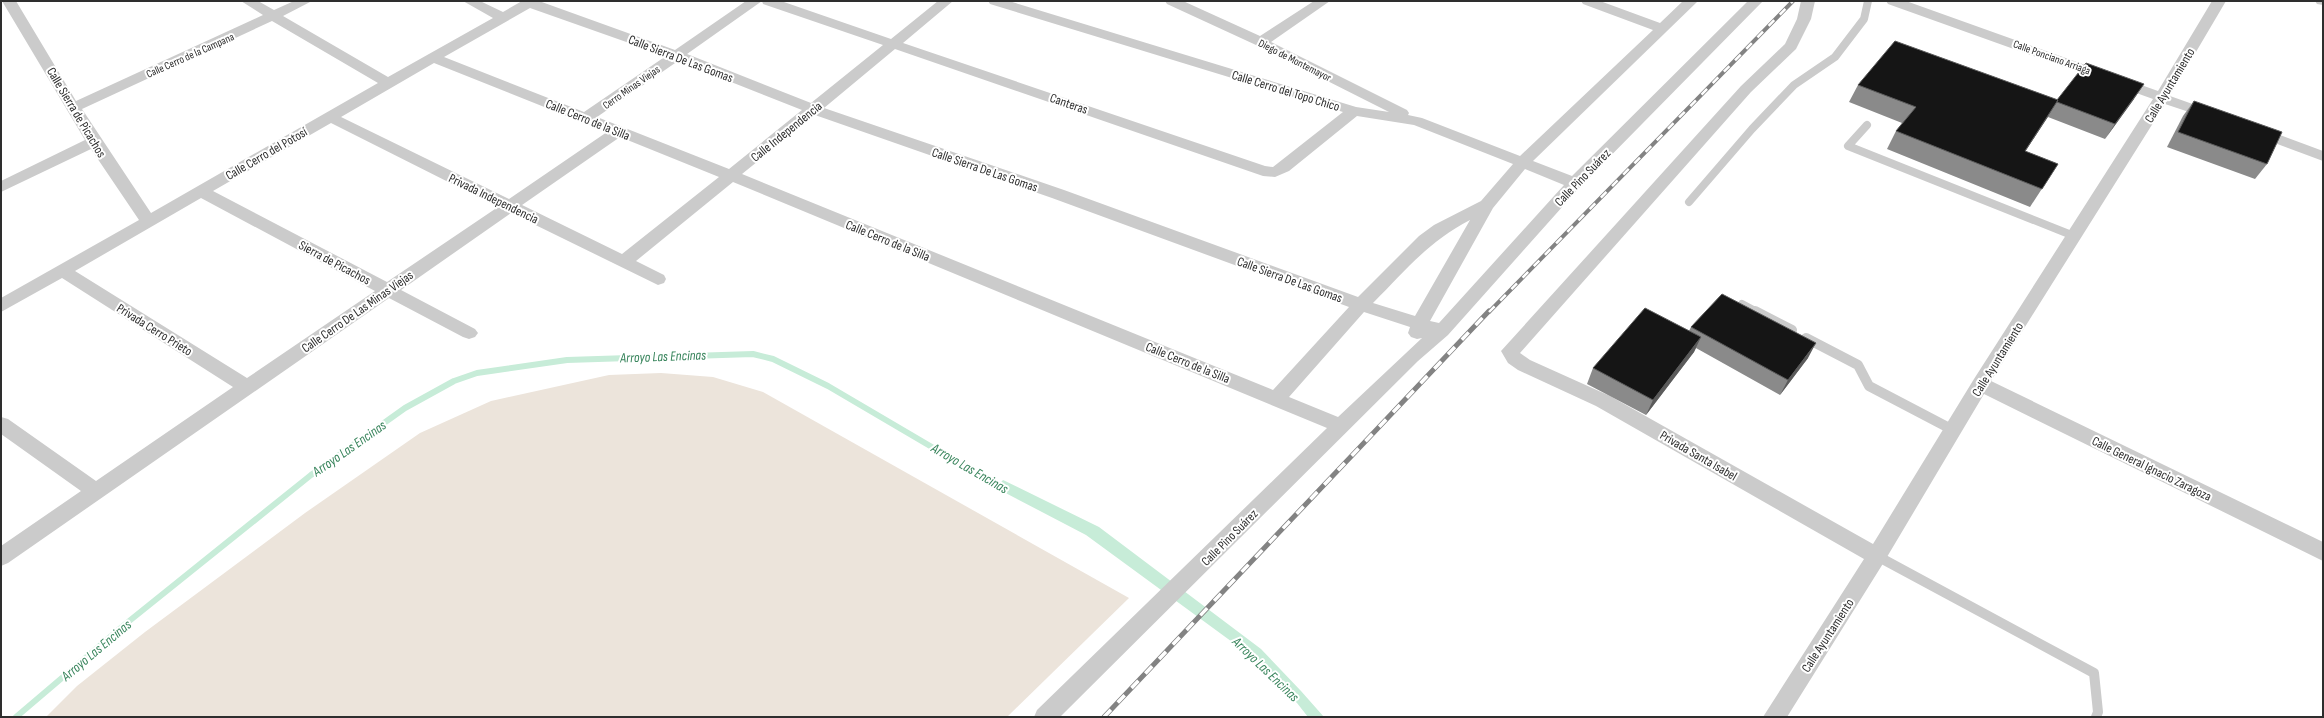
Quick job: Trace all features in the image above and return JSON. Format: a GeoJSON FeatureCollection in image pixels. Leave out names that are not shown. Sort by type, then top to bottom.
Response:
{"type":"FeatureCollection","features":[{"type":"Feature","properties":{"kind":"street","name":"Calle Sierra de Picachos"},"geometry":{"type":"LineString","coordinates":[[9,1],[75,107],[94,142],[148,221]]}},
{"type":"Feature","properties":{"kind":"street"},"geometry":{"type":"LineString","coordinates":[[248,1],[389,84]]}},
{"type":"Feature","properties":{"kind":"street","name":"Calle Cerro de la Campana"},"geometry":{"type":"LineString","coordinates":[[75,107],[275,17],[305,1]]}},
{"type":"Feature","properties":{"kind":"street"},"geometry":{"type":"LineString","coordinates":[[470,1],[504,18]]}},
{"type":"Feature","properties":{"kind":"street","name":"Cerro Minas Viejas"},"geometry":{"type":"LineString","coordinates":[[586,118],[755,1]]}},
{"type":"Feature","properties":{"kind":"street","name":"Canteras"},"geometry":{"type":"LineString","coordinates":[[768,1],[892,45],[1263,171],[1275,172],[1284,168],[1354,111]]}},
{"type":"Feature","properties":{"kind":"street","name":"Calle Independencia"},"geometry":{"type":"LineString","coordinates":[[625,261],[732,176],[946,1]]}},
{"type":"Feature","properties":{"kind":"street","name":"Calle Cerro del Topo Chico"},"geometry":{"type":"LineString","coordinates":[[995,1],[1098,31],[1354,111],[1417,121],[1574,183]]}},
{"type":"Feature","properties":{"kind":"street","name":"Diego de Montemayor"},"geometry":{"type":"LineString","coordinates":[[1172,1],[1261,42],[1417,121]]}},
{"type":"Feature","properties":{"kind":"street"},"geometry":{"type":"LineString","coordinates":[[1261,42],[1323,1]]}},
{"type":"Feature","properties":{"kind":"street"},"geometry":{"type":"LineString","coordinates":[[1588,1],[1662,29]]}},
{"type":"Feature","properties":{"kind":"street"},"geometry":{"type":"LineString","coordinates":[[1412,356],[1420,323],[1438,288],[1488,204],[1522,163],[1691,1]]}},
{"type":"Feature","properties":{"kind":"street","name":"Calle Pino Suárez"},"geometry":{"type":"LineString","coordinates":[[1045,717],[1412,356],[1442,331],[1574,183],[1756,1]]}},
{"type":"Feature","properties":{"kind":"street","name":"Privada Santa Isabel"},"geometry":{"type":"LineString","coordinates":[[1808,1],[1804,19],[1791,46],[1746,89],[1510,351],[1516,360],[1603,401],[1878,556]]}},
{"type":"Feature","properties":{"kind":"street","name":"Calle Ponciano Arriaga"},"geometry":{"type":"LineString","coordinates":[[1893,1],[2228,121]]}},
{"type":"Feature","properties":{"kind":"street","name":"Calle Ayuntamiento"},"geometry":{"type":"LineString","coordinates":[[1774,717],[1878,556],[1980,384],[2162,97],[2219,1]]}},
{"type":"Feature","properties":{"kind":"street","name":"Calle Cerro del Potosí"},"geometry":{"type":"LineString","coordinates":[[1,306],[530,2]]}},
{"type":"Feature","properties":{"kind":"street","name":"Calle Sierra De Las Gomas"},"geometry":{"type":"LineString","coordinates":[[530,2],[676,55],[813,109],[1058,194],[1362,305],[1442,331]]}},
{"type":"Feature","properties":{"kind":"street","name":"Calle Cerro de la Silla"},"geometry":{"type":"LineString","coordinates":[[434,58],[732,176],[1278,398],[1341,426]]}},
{"type":"Feature","properties":{"kind":"street","name":"Privada Independencia"},"geometry":{"type":"LineString","coordinates":[[330,117],[625,261],[658,279]]}},
{"type":"Feature","properties":{"kind":"street"},"geometry":{"type":"LineString","coordinates":[[2243,126],[2323,156]]}},
{"type":"Feature","properties":{"kind":"street","name":"Calle Cerro De Las Minas Viejas"},"geometry":{"type":"LineString","coordinates":[[1,557],[619,132]]}},
{"type":"Feature","properties":{"kind":"street"},"geometry":{"type":"LineString","coordinates":[[1,187],[94,142]]}},
{"type":"Feature","properties":{"kind":"street","name":"Sierra de Picachos"},"geometry":{"type":"LineString","coordinates":[[201,190],[469,333]]}},
{"type":"Feature","properties":{"kind":"street"},"geometry":{"type":"LineString","coordinates":[[1278,398],[1362,305],[1426,240],[1440,229],[1488,204]]}},
{"type":"Feature","properties":{"kind":"street","name":"Privada Cerro Prieto"},"geometry":{"type":"LineString","coordinates":[[63,271],[247,387]]}},
{"type":"Feature","properties":{"kind":"street","name":"Calle General Ignacio Zaragoza"},"geometry":{"type":"LineString","coordinates":[[1980,384],[2323,552]]}},
{"type":"Feature","properties":{"kind":"street"},"geometry":{"type":"LineString","coordinates":[[1,424],[96,491]]}},
{"type":"Feature","properties":{"kind":"lane"},"geometry":{"type":"LineString","coordinates":[[1688,202],[1785,94],[1803,77],[1835,57],[1864,19],[1868,1]]}},
{"type":"Feature","properties":{"kind":"lane"},"geometry":{"type":"LineString","coordinates":[[1867,125],[1848,146],[2074,236]]}},
{"type":"Feature","properties":{"kind":"lane"},"geometry":{"type":"LineString","coordinates":[[1742,304],[1858,365],[1869,386],[1953,430]]}},
{"type":"Feature","properties":{"kind":"lane"},"geometry":{"type":"LineString","coordinates":[[1878,556],[2094,673],[2098,712],[2096,717]]}},
{"type":"Feature","properties":{"kind":"shaded area"},"geometry":{"type":"Polygon","coordinates":[[[661,373],[713,377],[763,392],[1129,598],[1007,717],[46,717],[77,686],[145,632],[305,513],[420,433],[491,401],[609,375],[661,373]]]}},
{"type":"Feature","properties":{"kind":"water"},"geometry":{"type":"Polygon","coordinates":[[[1003,480],[1099,527],[1261,649],[1324,717],[1308,717],[1297,703],[1239,647],[1086,535],[996,488],[1003,480]]]}},
{"type":"Feature","properties":{"kind":"building"},"geometry":{"type":"Polygon","coordinates":[[[1895,41],[2058,100],[2025,151],[2058,164],[2042,189],[1896,131],[1916,107],[1858,85],[1895,41]]]}},
{"type":"Feature","properties":{"kind":"building"},"geometry":{"type":"Polygon","coordinates":[[[2086,63],[2144,84],[2115,124],[2057,102],[2086,63]]]}},
{"type":"Feature","properties":{"kind":"building"},"geometry":{"type":"Polygon","coordinates":[[[2194,101],[2282,132],[2267,164],[2178,132],[2194,101]]]}},
{"type":"Feature","properties":{"kind":"building"},"geometry":{"type":"Polygon","coordinates":[[[1722,294],[1816,343],[1788,380],[1691,327],[1722,294]]]}},
{"type":"Feature","properties":{"kind":"building"},"geometry":{"type":"Polygon","coordinates":[[[1645,308],[1701,337],[1653,400],[1593,368],[1645,308]]]}},
{"type":"Feature","properties":{"kind":"waterway","name":"Arroyo Las Encinas"},"geometry":{"type":"LineString","coordinates":[[16,717],[123,626],[311,475],[405,408],[454,381],[477,373],[567,360],[753,354],[773,359],[828,386],[1005,490]]}},
{"type":"Feature","properties":{"kind":"railway"},"geometry":{"type":"LineString","coordinates":[[1489,312],[1793,1]]}},
{"type":"Feature","properties":{"kind":"railway"},"geometry":{"type":"LineString","coordinates":[[1104,717],[1489,311]]}}]}
